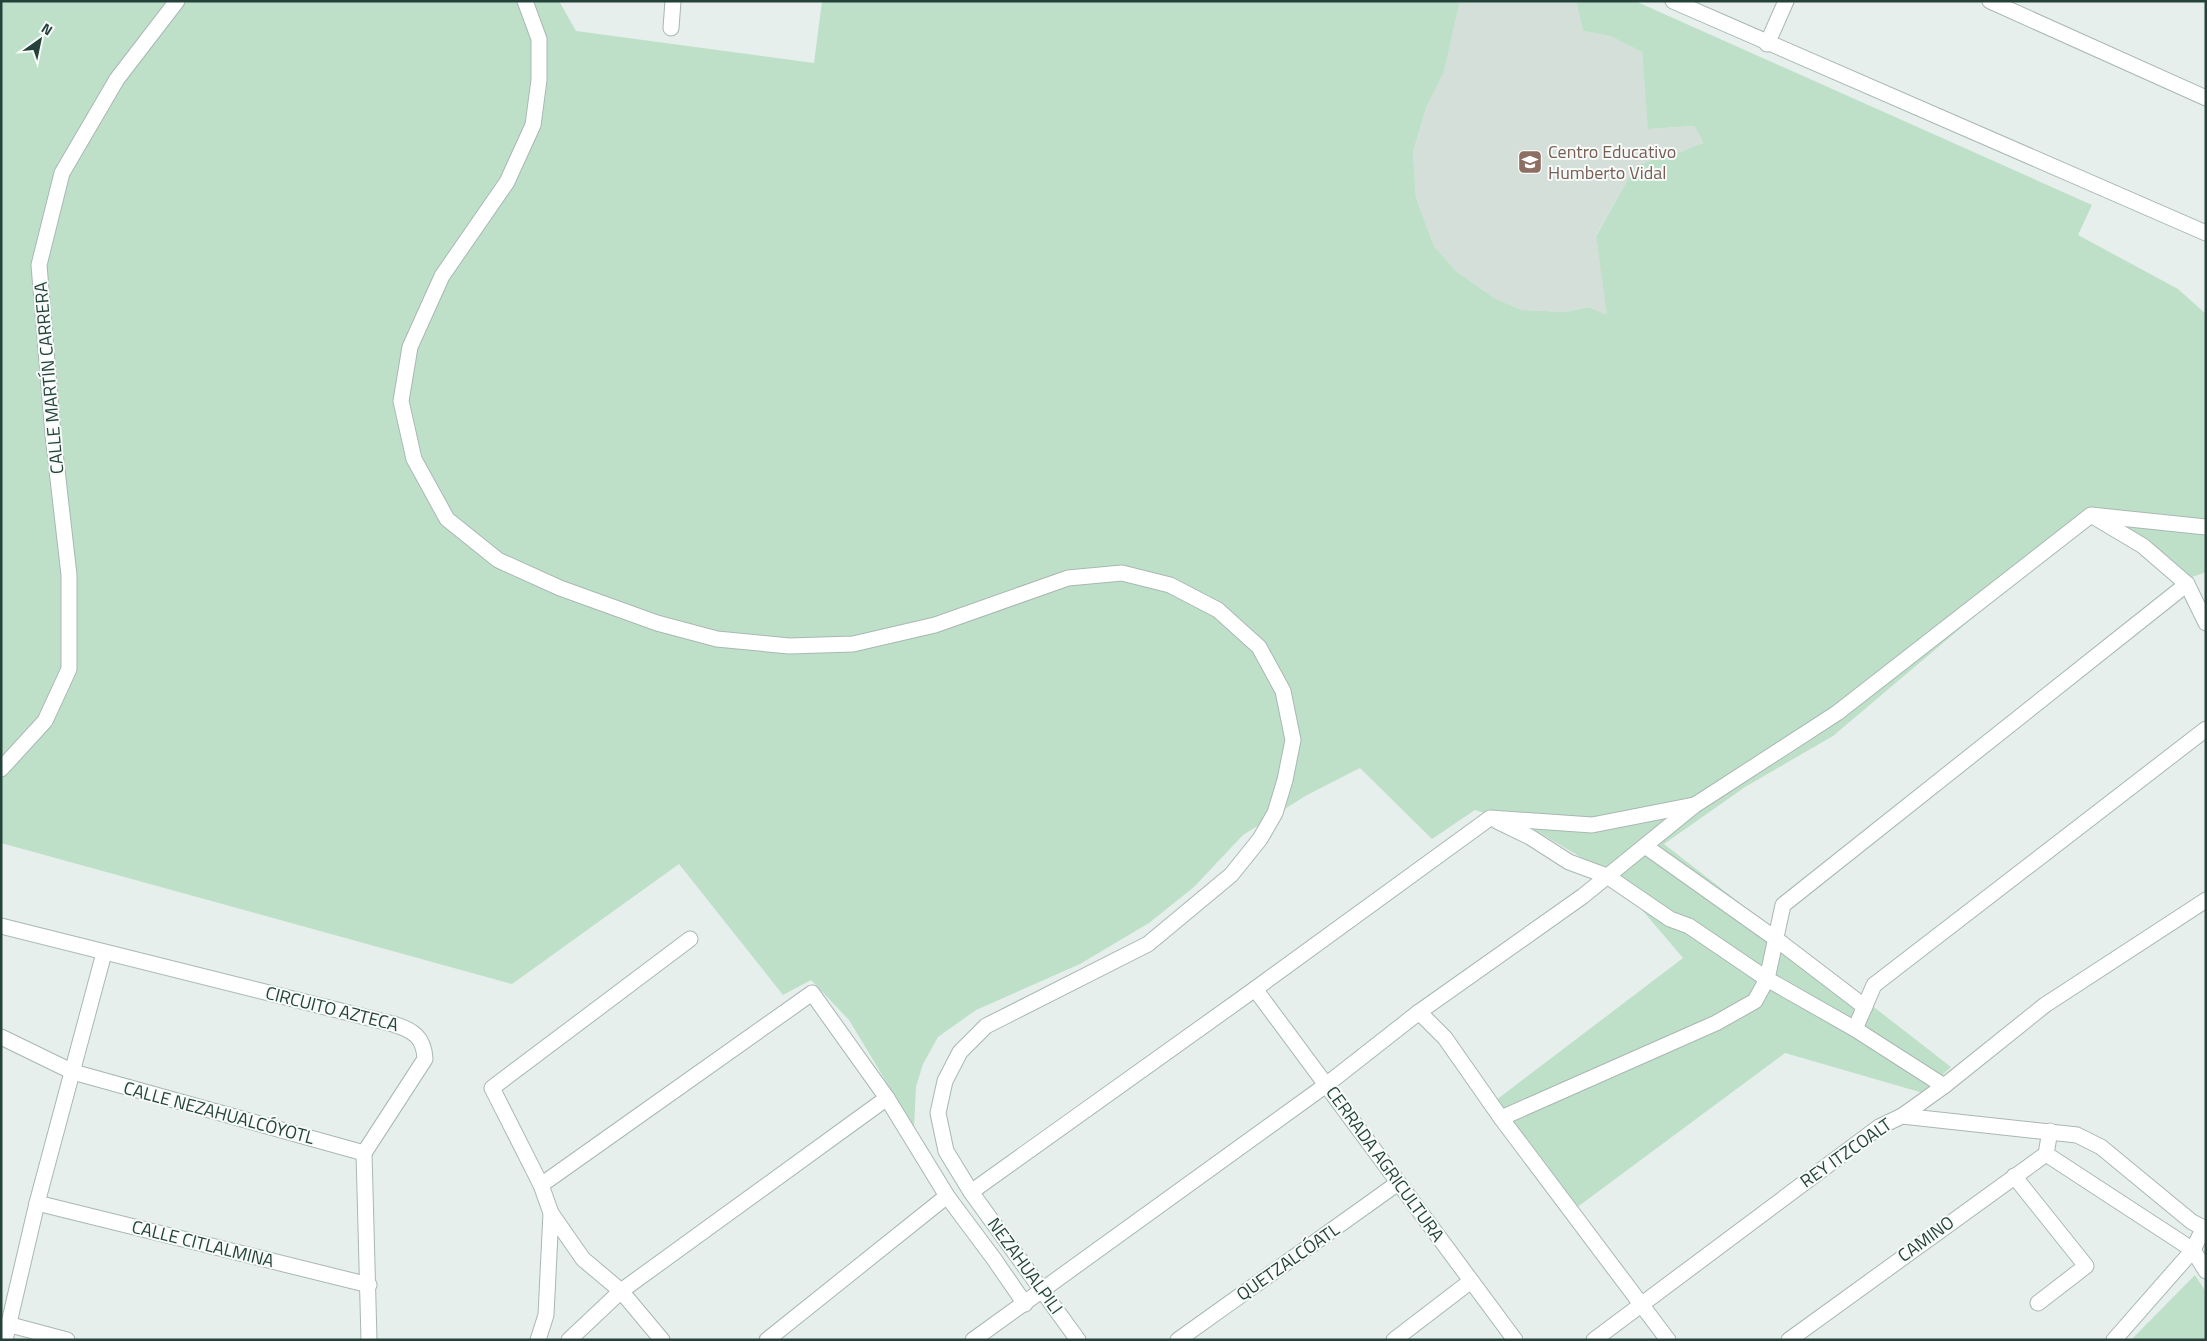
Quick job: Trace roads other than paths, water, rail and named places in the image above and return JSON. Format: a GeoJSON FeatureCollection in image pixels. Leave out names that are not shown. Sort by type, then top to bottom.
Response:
{"type":"FeatureCollection","features":[{"type":"Feature","properties":{"kind":"street","name":"CALLE MARTÍN CARRERA"},"geometry":{"type":"LineString","coordinates":[[1,769],[44,721],[70,669],[69,575],[53,435],[39,265],[62,173],[117,79],[177,1]]}},
{"type":"Feature","properties":{"kind":"street"},"geometry":{"type":"LineString","coordinates":[[525,1],[539,39],[539,80],[533,125],[507,182],[442,276],[410,347],[401,400],[414,459],[448,518],[498,560],[560,588],[657,623],[717,639],[789,646],[853,644],[935,625],[1068,578],[1122,573],[1170,585],[1218,610],[1259,647],[1283,691],[1293,740],[1285,780],[1275,813],[1260,839],[1231,875],[1148,944],[986,1026],[960,1052],[945,1081],[938,1112],[946,1151],[971,1192],[1490,818],[1592,825],[1696,805]]}},
{"type":"Feature","properties":{"kind":"street"},"geometry":{"type":"LineString","coordinates":[[671,28],[673,1]]}},
{"type":"Feature","properties":{"kind":"street"},"geometry":{"type":"LineString","coordinates":[[1673,1],[1767,44],[2205,231]]}},
{"type":"Feature","properties":{"kind":"street"},"geometry":{"type":"LineString","coordinates":[[1767,44],[1786,1]]}},
{"type":"Feature","properties":{"kind":"street"},"geometry":{"type":"LineString","coordinates":[[1990,1],[2206,98]]}},
{"type":"Feature","properties":{"kind":"street"},"geometry":{"type":"LineString","coordinates":[[2091,515],[2143,546],[2188,584],[2206,623]]}},
{"type":"Feature","properties":{"kind":"street"},"geometry":{"type":"LineString","coordinates":[[973,1340],[1326,1084],[1419,1012],[1583,896],[1696,805],[1837,713],[2091,515],[2206,527]]}},
{"type":"Feature","properties":{"kind":"street"},"geometry":{"type":"LineString","coordinates":[[1501,1118],[1716,1022],[1755,1001],[1767,979],[1783,905],[2188,584]]}},
{"type":"Feature","properties":{"kind":"street"},"geometry":{"type":"LineString","coordinates":[[1855,1029],[1874,985],[2206,729]]}},
{"type":"Feature","properties":{"kind":"street"},"geometry":{"type":"LineString","coordinates":[[1490,818],[1530,837],[1569,862],[1607,876],[1670,919],[1689,926],[1767,979],[1855,1029],[1944,1086]]}},
{"type":"Feature","properties":{"kind":"street"},"geometry":{"type":"LineString","coordinates":[[1645,846],[1776,938],[1865,1007]]}},
{"type":"Feature","properties":{"kind":"street"},"geometry":{"type":"LineString","coordinates":[[1902,1116],[1944,1086],[2045,1006],[2206,900]]}},
{"type":"Feature","properties":{"kind":"street","name":"CIRCUITO AZTECA"},"geometry":{"type":"LineString","coordinates":[[1,926],[408,1029],[419,1037],[424,1048],[425,1059],[364,1153]]}},
{"type":"Feature","properties":{"kind":"street"},"geometry":{"type":"LineString","coordinates":[[662,1340],[621,1290],[583,1259],[551,1213],[541,1186],[492,1088],[690,938]]}},
{"type":"Feature","properties":{"kind":"street"},"geometry":{"type":"LineString","coordinates":[[5,1340],[7,1324],[37,1203],[104,953]]}},
{"type":"Feature","properties":{"kind":"street","name":"CERRADA AGRICULTURA"},"geometry":{"type":"LineString","coordinates":[[1255,989],[1515,1340]]}},
{"type":"Feature","properties":{"kind":"street"},"geometry":{"type":"LineString","coordinates":[[541,1186],[812,993],[887,1098],[947,1196],[1025,1304]]}},
{"type":"Feature","properties":{"kind":"street"},"geometry":{"type":"LineString","coordinates":[[1419,1012],[1444,1038],[1501,1118],[1668,1340]]}},
{"type":"Feature","properties":{"kind":"street","name":"CALLE NEZAHUALCÓYOTL"},"geometry":{"type":"LineString","coordinates":[[1,1037],[73,1072],[364,1153]]}},
{"type":"Feature","properties":{"kind":"street"},"geometry":{"type":"LineString","coordinates":[[569,1340],[621,1290],[887,1098]]}},
{"type":"Feature","properties":{"kind":"street","name":"REY ITZCOALT"},"geometry":{"type":"LineString","coordinates":[[1594,1340],[1879,1128],[1902,1116],[2050,1131],[2077,1136],[2101,1147],[2205,1229]]}},
{"type":"Feature","properties":{"kind":"street"},"geometry":{"type":"LineString","coordinates":[[2050,1131],[2046,1154],[2192,1250],[2206,1271]]}},
{"type":"Feature","properties":{"kind":"street"},"geometry":{"type":"LineString","coordinates":[[364,1153],[369,1340]]}},
{"type":"Feature","properties":{"kind":"street","name":"CAMINO"},"geometry":{"type":"LineString","coordinates":[[1789,1340],[2046,1154]]}},
{"type":"Feature","properties":{"kind":"street"},"geometry":{"type":"LineString","coordinates":[[2014,1176],[2086,1266],[2038,1303]]}},
{"type":"Feature","properties":{"kind":"street","name":"QUETZALCÓATL"},"geometry":{"type":"LineString","coordinates":[[1178,1340],[1398,1183]]}},
{"type":"Feature","properties":{"kind":"street","name":"NEZAHUALPILI"},"geometry":{"type":"LineString","coordinates":[[971,1192],[1078,1340]]}},
{"type":"Feature","properties":{"kind":"street"},"geometry":{"type":"LineString","coordinates":[[767,1340],[947,1196]]}},
{"type":"Feature","properties":{"kind":"street","name":"CALLE CITLALMINA"},"geometry":{"type":"LineString","coordinates":[[37,1203],[369,1285]]}},
{"type":"Feature","properties":{"kind":"street"},"geometry":{"type":"LineString","coordinates":[[538,1340],[546,1314],[551,1213]]}},
{"type":"Feature","properties":{"kind":"street"},"geometry":{"type":"LineString","coordinates":[[2114,1340],[2192,1250],[2205,1229]]}},
{"type":"Feature","properties":{"kind":"street"},"geometry":{"type":"LineString","coordinates":[[1394,1340],[1471,1281]]}},
{"type":"Feature","properties":{"kind":"street"},"geometry":{"type":"LineString","coordinates":[[7,1324],[66,1340]]}},
{"type":"Feature","properties":{"kind":"place","name":"Centro Educativo Humberto Vidal"},"geometry":{"type":"Point","coordinates":[1530,162]}}]}
